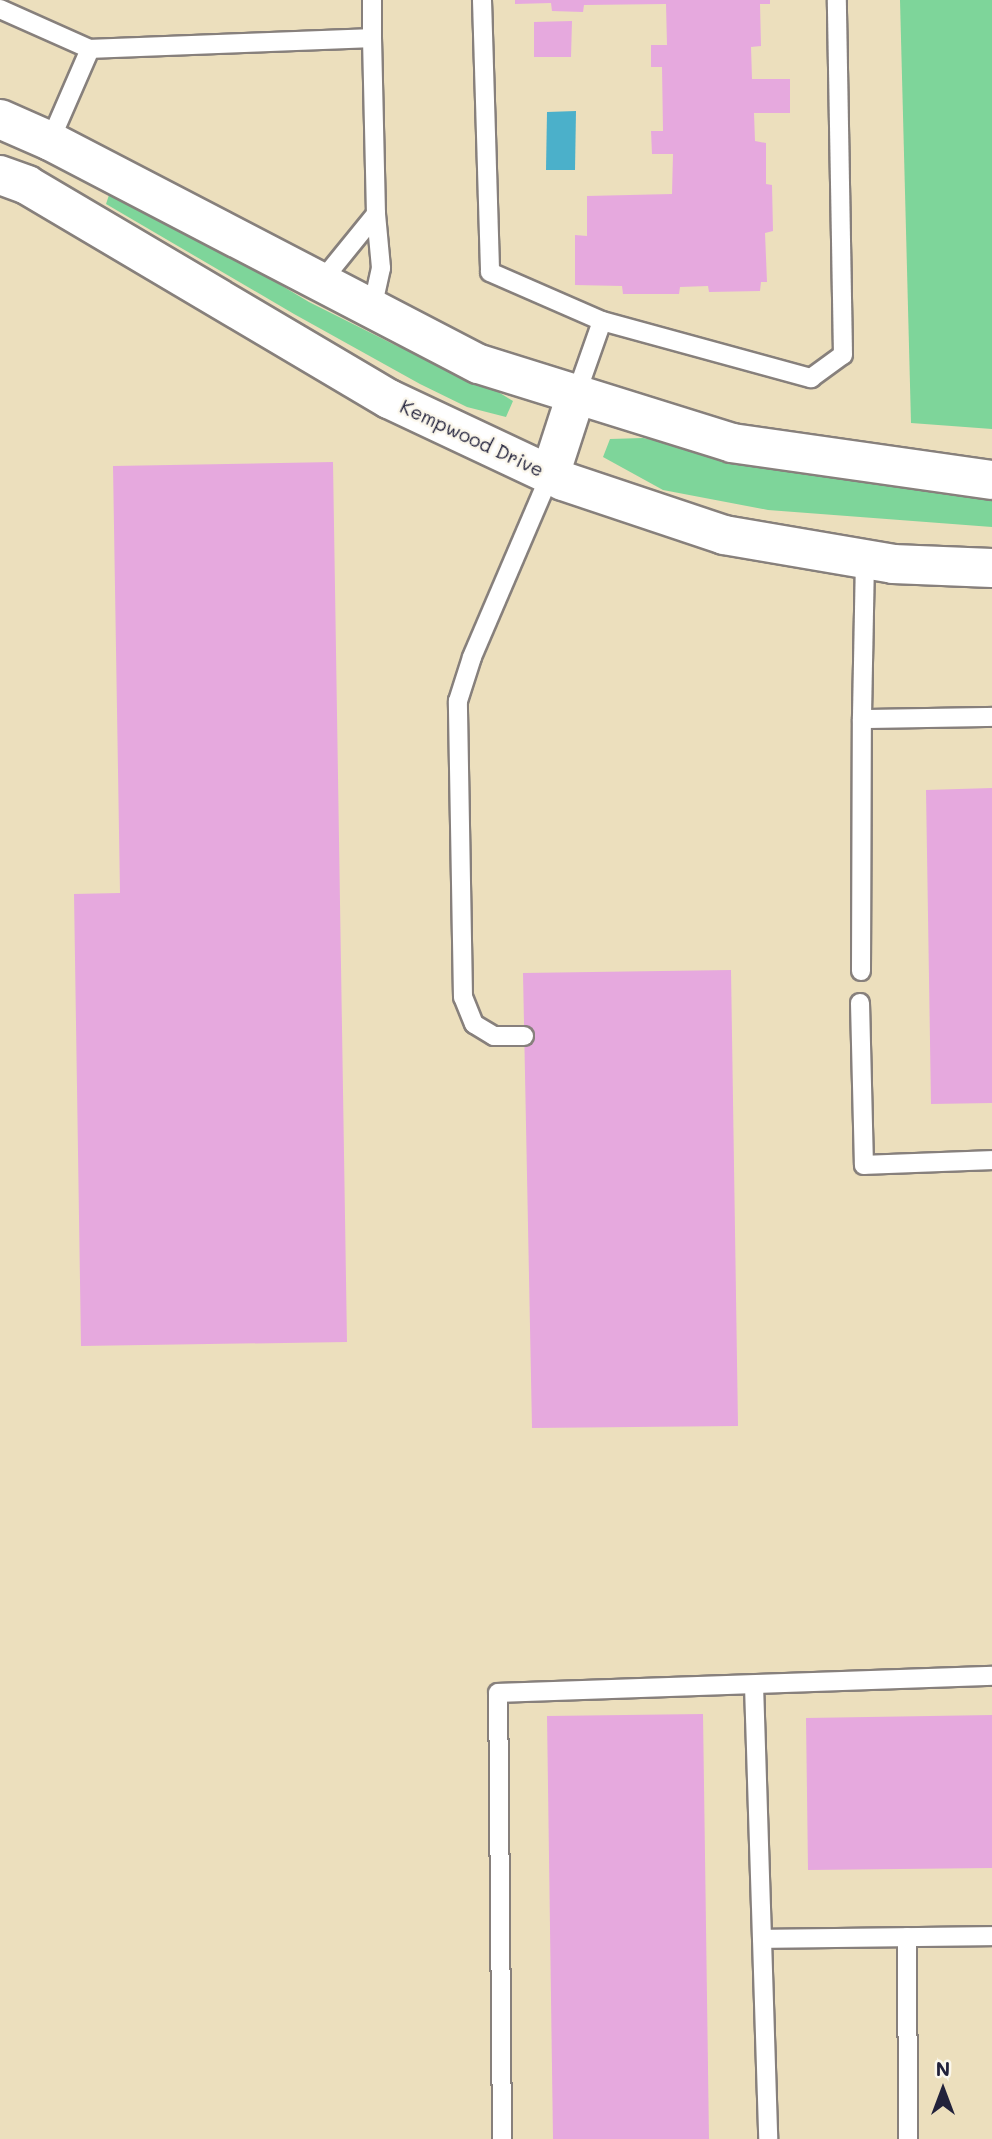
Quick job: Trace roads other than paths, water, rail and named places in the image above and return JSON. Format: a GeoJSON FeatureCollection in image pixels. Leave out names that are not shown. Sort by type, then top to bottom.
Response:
{"type":"FeatureCollection","features":[{"type":"Feature","properties":{"kind":"main road"},"geometry":{"type":"LineString","coordinates":[[0,119],[50,141],[479,364],[732,443],[992,480]]}},
{"type":"Feature","properties":{"kind":"main road","name":"Kempwood Drive"},"geometry":{"type":"LineString","coordinates":[[0,175],[27,185],[389,399],[550,475],[724,535],[893,564],[992,568]]}},
{"type":"Feature","properties":{"kind":"main road"},"geometry":{"type":"LineString","coordinates":[[550,475],[576,395]]}},
{"type":"Feature","properties":{"kind":"lane"},"geometry":{"type":"LineString","coordinates":[[372,0],[376,214],[381,268],[372,309]]}},
{"type":"Feature","properties":{"kind":"lane"},"geometry":{"type":"LineString","coordinates":[[482,0],[490,272],[602,321],[811,378],[843,355],[837,0]]}},
{"type":"Feature","properties":{"kind":"lane"},"geometry":{"type":"LineString","coordinates":[[0,9],[90,49],[372,38]]}},
{"type":"Feature","properties":{"kind":"lane"},"geometry":{"type":"LineString","coordinates":[[50,141],[90,49]]}},
{"type":"Feature","properties":{"kind":"lane"},"geometry":{"type":"LineString","coordinates":[[320,283],[376,214]]}},
{"type":"Feature","properties":{"kind":"lane"},"geometry":{"type":"LineString","coordinates":[[576,395],[602,321]]}},
{"type":"Feature","properties":{"kind":"lane"},"geometry":{"type":"LineString","coordinates":[[524,1036],[495,1036],[474,1024],[463,997],[458,701],[472,657],[550,475]]}},
{"type":"Feature","properties":{"kind":"lane"},"geometry":{"type":"LineString","coordinates":[[861,971],[865,559]]}},
{"type":"Feature","properties":{"kind":"lane"},"geometry":{"type":"LineString","coordinates":[[862,719],[992,717]]}},
{"type":"Feature","properties":{"kind":"lane"},"geometry":{"type":"LineString","coordinates":[[860,1003],[864,1165],[992,1160]]}},
{"type":"Feature","properties":{"kind":"lane"},"geometry":{"type":"LineString","coordinates":[[502,2139],[498,1693],[992,1676]]}},
{"type":"Feature","properties":{"kind":"lane"},"geometry":{"type":"LineString","coordinates":[[754,1685],[768,2139]]}},
{"type":"Feature","properties":{"kind":"lane"},"geometry":{"type":"LineString","coordinates":[[762,1938],[992,1936]]}},
{"type":"Feature","properties":{"kind":"lane"},"geometry":{"type":"LineString","coordinates":[[908,1937],[908,2139]]}},
{"type":"Feature","properties":{"kind":"water"},"geometry":{"type":"Polygon","coordinates":[[[576,111],[575,170],[546,170],[547,112],[576,111]]]}}]}
